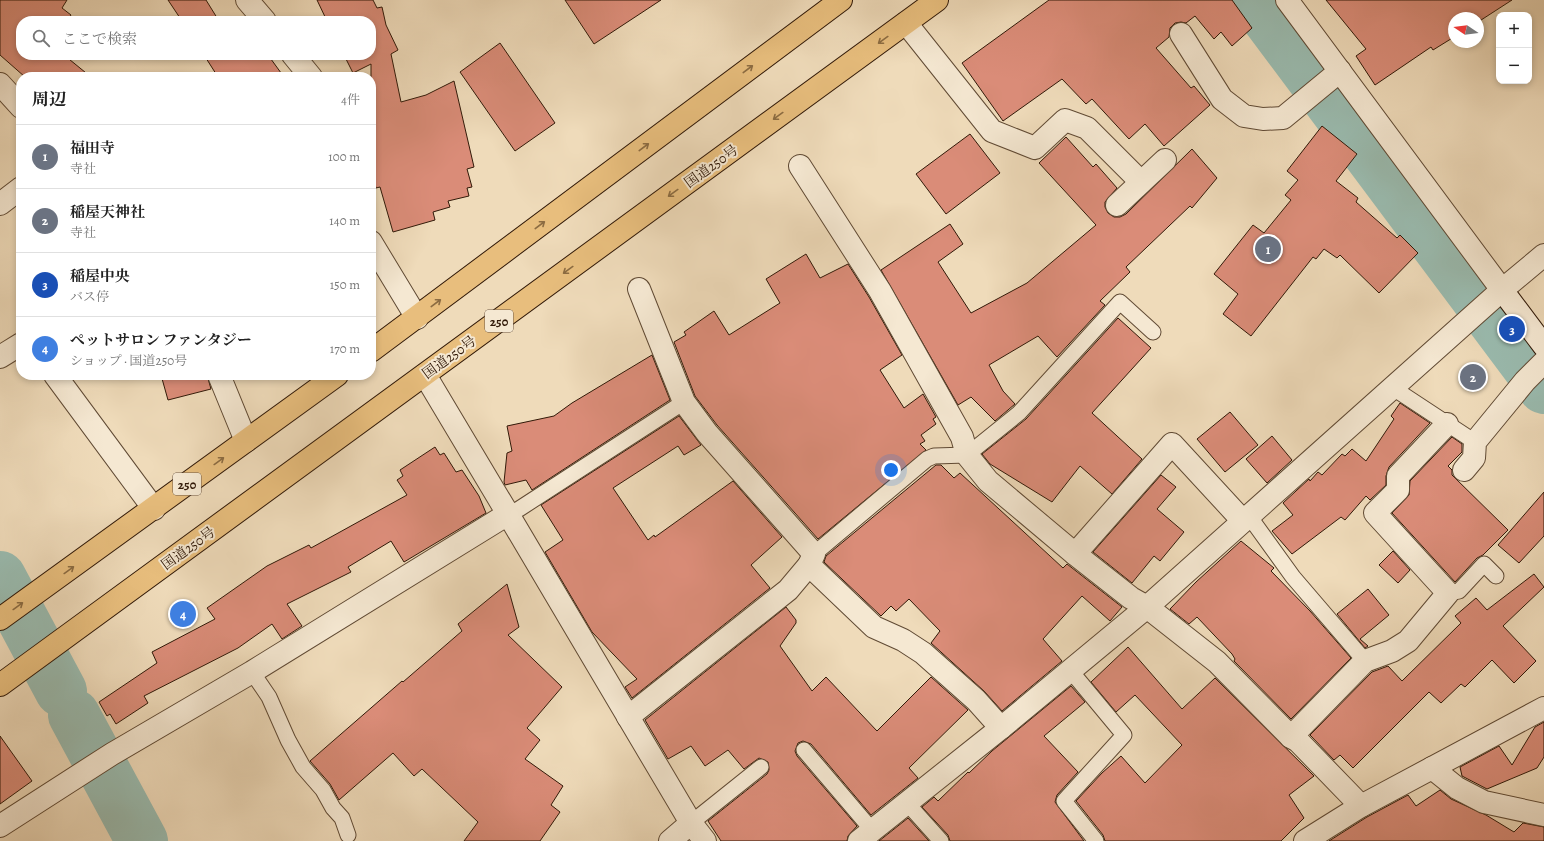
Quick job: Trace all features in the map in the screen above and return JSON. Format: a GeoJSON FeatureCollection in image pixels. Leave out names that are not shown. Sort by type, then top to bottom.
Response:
{"type":"FeatureCollection","features":[{"type":"Feature","properties":{"kind":"highway"},"geometry":{"type":"LineString","coordinates":[[376,347],[841,0]]}},
{"type":"Feature","properties":{"kind":"highway","name":"国道250号"},"geometry":{"type":"LineString","coordinates":[[0,685],[937,0]]}},
{"type":"Feature","properties":{"kind":"highway","name":"250"},"geometry":{"type":"LineString","coordinates":[[0,619],[331,380]]}},
{"type":"Feature","properties":{"kind":"street"},"geometry":{"type":"LineString","coordinates":[[247,0],[261,16]]}},
{"type":"Feature","properties":{"kind":"street"},"geometry":{"type":"LineString","coordinates":[[1287,0],[1326,83],[1502,290],[1544,346]]}},
{"type":"Feature","properties":{"kind":"street"},"geometry":{"type":"LineString","coordinates":[[906,23],[992,132],[1035,148],[1065,120],[1087,128],[1141,182]]}},
{"type":"Feature","properties":{"kind":"street"},"geometry":{"type":"LineString","coordinates":[[1181,34],[1222,99],[1244,116],[1262,119],[1283,118],[1326,83]]}},
{"type":"Feature","properties":{"kind":"street"},"geometry":{"type":"LineString","coordinates":[[297,60],[307,72]]}},
{"type":"Feature","properties":{"kind":"street"},"geometry":{"type":"LineString","coordinates":[[0,84],[16,102]]}},
{"type":"Feature","properties":{"kind":"street"},"geometry":{"type":"LineString","coordinates":[[1117,205],[1165,160]]}},
{"type":"Feature","properties":{"kind":"street"},"geometry":{"type":"LineString","coordinates":[[800,166],[880,291],[962,437],[967,456],[988,481],[1075,554],[1131,598],[1147,607],[1217,662],[1291,738],[1298,741],[1361,806]]}},
{"type":"Feature","properties":{"kind":"street"},"geometry":{"type":"LineString","coordinates":[[0,204],[16,192]]}},
{"type":"Feature","properties":{"kind":"street"},"geometry":{"type":"LineString","coordinates":[[376,250],[416,318]]}},
{"type":"Feature","properties":{"kind":"street"},"geometry":{"type":"LineString","coordinates":[[865,836],[1001,728],[1147,607],[1502,290],[1544,255]]}},
{"type":"Feature","properties":{"kind":"street"},"geometry":{"type":"LineString","coordinates":[[639,290],[684,402],[811,560],[874,627],[903,640],[923,653],[976,700],[1001,728]]}},
{"type":"Feature","properties":{"kind":"street"},"geometry":{"type":"LineString","coordinates":[[0,357],[16,347]]}},
{"type":"Feature","properties":{"kind":"street"},"geometry":{"type":"LineString","coordinates":[[1464,470],[1474,458],[1475,442],[1525,381],[1544,362]]}},
{"type":"Feature","properties":{"kind":"street"},"geometry":{"type":"LineString","coordinates":[[425,375],[691,823],[705,841]]}},
{"type":"Feature","properties":{"kind":"street"},"geometry":{"type":"LineString","coordinates":[[59,380],[154,509]]}},
{"type":"Feature","properties":{"kind":"street"},"geometry":{"type":"LineString","coordinates":[[221,380],[246,441]]}},
{"type":"Feature","properties":{"kind":"street"},"geometry":{"type":"LineString","coordinates":[[1291,738],[1365,660],[1392,650],[1408,641],[1448,593],[1375,512],[1398,490],[1398,476],[1447,424]]}},
{"type":"Feature","properties":{"kind":"street"},"geometry":{"type":"LineString","coordinates":[[1075,554],[1172,444],[1246,519]]}},
{"type":"Feature","properties":{"kind":"street"},"geometry":{"type":"LineString","coordinates":[[0,826],[112,754],[252,672],[508,514]]}},
{"type":"Feature","properties":{"kind":"street"},"geometry":{"type":"LineString","coordinates":[[628,717],[783,594],[811,560]]}},
{"type":"Feature","properties":{"kind":"street"},"geometry":{"type":"LineString","coordinates":[[1305,841],[1361,806],[1544,708]]}},
{"type":"Feature","properties":{"kind":"street"},"geometry":{"type":"LineString","coordinates":[[1432,768],[1457,788],[1484,802],[1544,815]]}},
{"type":"Feature","properties":{"kind":"street"},"geometry":{"type":"LineString","coordinates":[[670,841],[691,823]]}},
{"type":"Feature","properties":{"kind":"lane"},"geometry":{"type":"LineString","coordinates":[[811,560],[927,459],[934,456],[967,456],[1019,413],[1120,302],[1153,332]]}},
{"type":"Feature","properties":{"kind":"lane"},"geometry":{"type":"LineString","coordinates":[[1393,388],[1475,442]]}},
{"type":"Feature","properties":{"kind":"lane"},"geometry":{"type":"LineString","coordinates":[[508,514],[519,509],[684,402]]}},
{"type":"Feature","properties":{"kind":"lane"},"geometry":{"type":"LineString","coordinates":[[1246,519],[1365,660]]}},
{"type":"Feature","properties":{"kind":"lane"},"geometry":{"type":"LineString","coordinates":[[1448,593],[1459,591],[1484,564],[1496,576]]}},
{"type":"Feature","properties":{"kind":"lane"},"geometry":{"type":"LineString","coordinates":[[1070,670],[1124,735],[1064,801],[1080,819],[1082,824],[1096,841]]}},
{"type":"Feature","properties":{"kind":"lane"},"geometry":{"type":"LineString","coordinates":[[252,672],[269,697],[288,740],[303,767],[323,790],[333,808],[342,818],[348,835]]}},
{"type":"Feature","properties":{"kind":"lane"},"geometry":{"type":"LineString","coordinates":[[804,750],[865,836]]}},
{"type":"Feature","properties":{"kind":"lane"},"geometry":{"type":"LineString","coordinates":[[691,823],[761,767]]}},
{"type":"Feature","properties":{"kind":"lane"},"geometry":{"type":"LineString","coordinates":[[907,803],[941,841]]}},
{"type":"Feature","properties":{"kind":"building"},"geometry":{"type":"Polygon","coordinates":[[[0,0],[67,0],[62,8],[70,16],[16,16],[16,60],[70,60],[85,72],[19,72],[0,55],[0,0]]]}},
{"type":"Feature","properties":{"kind":"building"},"geometry":{"type":"Polygon","coordinates":[[[168,0],[206,0],[216,16],[179,16],[168,0]]]}},
{"type":"Feature","properties":{"kind":"building"},"geometry":{"type":"Polygon","coordinates":[[[317,0],[373,0],[377,8],[382,7],[386,25],[398,50],[391,54],[401,102],[426,95],[454,81],[474,167],[467,169],[472,187],[467,188],[469,196],[448,201],[450,207],[433,212],[435,220],[393,232],[380,187],[376,188],[376,72],[371,72],[371,64],[352,72],[346,60],[376,60],[376,16],[325,16],[317,0]]]}},
{"type":"Feature","properties":{"kind":"building"},"geometry":{"type":"Polygon","coordinates":[[[565,0],[661,0],[594,44],[565,0]]]}},
{"type":"Feature","properties":{"kind":"building"},"geometry":{"type":"Polygon","coordinates":[[[1049,0],[1232,0],[1252,28],[1232,46],[1221,32],[1214,39],[1195,16],[1186,23],[1175,23],[1170,28],[1169,37],[1156,48],[1191,88],[1194,86],[1210,105],[1164,146],[1145,124],[1129,139],[1092,99],[1086,104],[1062,79],[1003,121],[962,63],[1049,0]]]}},
{"type":"Feature","properties":{"kind":"building"},"geometry":{"type":"Polygon","coordinates":[[[1326,0],[1512,0],[1484,18],[1484,12],[1448,12],[1448,41],[1433,50],[1431,47],[1375,85],[1356,56],[1366,49],[1326,0]]]}},
{"type":"Feature","properties":{"kind":"building"},"geometry":{"type":"Polygon","coordinates":[[[500,43],[555,123],[515,151],[460,72],[500,43]]]}},
{"type":"Feature","properties":{"kind":"building"},"geometry":{"type":"Polygon","coordinates":[[[207,60],[272,60],[280,72],[215,72],[207,60]]]}},
{"type":"Feature","properties":{"kind":"building"},"geometry":{"type":"Polygon","coordinates":[[[1322,126],[1357,154],[1336,181],[1358,198],[1356,202],[1397,238],[1400,235],[1418,253],[1379,293],[1340,255],[1337,258],[1324,249],[1316,259],[1313,257],[1251,336],[1223,314],[1238,294],[1214,274],[1253,225],[1264,233],[1291,200],[1285,195],[1298,180],[1287,171],[1322,126]]]}},
{"type":"Feature","properties":{"kind":"building"},"geometry":{"type":"Polygon","coordinates":[[[970,134],[1000,173],[946,214],[916,174],[970,134]]]}},
{"type":"Feature","properties":{"kind":"building"},"geometry":{"type":"Polygon","coordinates":[[[1066,137],[1093,167],[1096,164],[1117,188],[1105,202],[1105,207],[1108,213],[1114,217],[1120,217],[1126,214],[1192,149],[1217,178],[1192,208],[1190,206],[1126,267],[1130,272],[1100,301],[1105,305],[1057,357],[1038,336],[989,365],[1003,391],[1015,404],[995,421],[971,397],[958,405],[881,270],[950,224],[963,244],[938,262],[971,313],[1027,283],[1096,225],[1039,163],[1066,137]]]}},
{"type":"Feature","properties":{"kind":"building"},"geometry":{"type":"Polygon","coordinates":[[[806,254],[820,278],[848,264],[869,297],[902,355],[880,370],[904,408],[923,394],[936,417],[933,419],[936,424],[921,435],[925,441],[920,444],[926,450],[818,539],[717,425],[695,396],[674,342],[686,335],[684,332],[714,311],[729,335],[780,303],[766,279],[806,254]]]}},
{"type":"Feature","properties":{"kind":"building"},"geometry":{"type":"Polygon","coordinates":[[[1118,318],[1151,348],[1092,413],[1142,459],[1112,494],[1080,466],[1052,502],[990,464],[982,454],[1026,419],[1118,318]]]}},
{"type":"Feature","properties":{"kind":"building"},"geometry":{"type":"Polygon","coordinates":[[[652,355],[670,400],[532,490],[526,480],[505,485],[507,453],[512,451],[507,426],[554,416],[572,403],[652,355]]]}},
{"type":"Feature","properties":{"kind":"building"},"geometry":{"type":"Polygon","coordinates":[[[162,380],[208,380],[211,389],[168,400],[162,380]]]}},
{"type":"Feature","properties":{"kind":"building"},"geometry":{"type":"Polygon","coordinates":[[[1400,403],[1430,423],[1389,467],[1386,476],[1386,485],[1370,500],[1366,496],[1345,520],[1341,517],[1292,554],[1272,531],[1293,515],[1283,503],[1309,479],[1310,481],[1318,472],[1322,475],[1342,454],[1345,456],[1352,449],[1366,461],[1394,419],[1391,416],[1400,403]]]}},
{"type":"Feature","properties":{"kind":"building"},"geometry":{"type":"Polygon","coordinates":[[[1230,412],[1258,445],[1225,472],[1197,439],[1230,412]]]}},
{"type":"Feature","properties":{"kind":"building"},"geometry":{"type":"Polygon","coordinates":[[[679,416],[701,445],[684,455],[678,446],[613,488],[648,540],[654,535],[655,537],[733,481],[782,537],[751,565],[770,588],[632,698],[625,687],[637,679],[592,632],[545,552],[563,540],[541,505],[679,416]]]}},
{"type":"Feature","properties":{"kind":"building"},"geometry":{"type":"Polygon","coordinates":[[[1272,436],[1292,460],[1267,483],[1246,459],[1272,436]]]}},
{"type":"Feature","properties":{"kind":"building"},"geometry":{"type":"Polygon","coordinates":[[[1452,437],[1462,444],[1462,452],[1448,466],[1452,470],[1452,475],[1508,530],[1483,555],[1477,558],[1455,582],[1392,513],[1409,495],[1410,481],[1452,437]]]}},
{"type":"Feature","properties":{"kind":"building"},"geometry":{"type":"Polygon","coordinates":[[[435,447],[440,455],[444,453],[456,472],[462,470],[479,496],[486,513],[404,562],[391,541],[348,567],[351,572],[287,604],[302,626],[282,639],[272,624],[238,648],[144,696],[148,703],[116,724],[110,714],[107,716],[99,702],[157,663],[152,652],[215,619],[207,608],[267,566],[309,545],[311,548],[407,495],[397,480],[403,476],[400,470],[435,447]]]}},
{"type":"Feature","properties":{"kind":"building"},"geometry":{"type":"Polygon","coordinates":[[[936,465],[941,465],[954,478],[960,473],[1063,568],[1067,564],[1122,607],[1110,621],[1082,596],[1043,639],[1062,661],[1002,711],[984,691],[931,643],[940,631],[909,599],[896,611],[891,606],[881,616],[824,562],[826,556],[936,465]]]}},
{"type":"Feature","properties":{"kind":"building"},"geometry":{"type":"Polygon","coordinates":[[[1161,475],[1176,487],[1157,509],[1184,532],[1160,561],[1154,556],[1132,583],[1093,552],[1161,475]]]}},
{"type":"Feature","properties":{"kind":"building"},"geometry":{"type":"Polygon","coordinates":[[[1544,492],[1544,536],[1519,563],[1498,545],[1544,492]]]}},
{"type":"Feature","properties":{"kind":"building"},"geometry":{"type":"Polygon","coordinates":[[[1241,541],[1274,568],[1271,571],[1310,611],[1351,658],[1291,719],[1234,661],[1235,659],[1232,654],[1197,617],[1189,624],[1170,609],[1196,582],[1241,541]]]}},
{"type":"Feature","properties":{"kind":"building"},"geometry":{"type":"Polygon","coordinates":[[[1393,551],[1410,570],[1398,583],[1379,565],[1393,551]]]}},
{"type":"Feature","properties":{"kind":"building"},"geometry":{"type":"Polygon","coordinates":[[[1534,574],[1544,587],[1503,626],[1536,661],[1514,683],[1492,660],[1465,687],[1461,684],[1441,703],[1429,692],[1353,768],[1340,755],[1334,760],[1310,735],[1372,672],[1388,666],[1402,681],[1461,623],[1455,616],[1476,598],[1487,610],[1534,574]]]}},
{"type":"Feature","properties":{"kind":"building"},"geometry":{"type":"Polygon","coordinates":[[[507,584],[519,627],[508,635],[562,687],[527,728],[540,740],[525,759],[563,786],[551,805],[560,812],[540,841],[464,841],[478,822],[422,769],[414,776],[393,753],[339,800],[330,784],[310,761],[462,631],[458,624],[507,584]]]}},
{"type":"Feature","properties":{"kind":"building"},"geometry":{"type":"Polygon","coordinates":[[[1368,589],[1389,615],[1360,639],[1368,646],[1365,648],[1337,614],[1368,589]]]}},
{"type":"Feature","properties":{"kind":"building"},"geometry":{"type":"Polygon","coordinates":[[[786,607],[796,620],[796,623],[780,646],[812,691],[826,677],[877,731],[931,677],[968,710],[909,768],[918,778],[871,815],[811,744],[803,741],[798,743],[795,751],[797,756],[857,826],[848,836],[847,841],[721,841],[708,821],[767,774],[769,770],[768,762],[759,758],[744,769],[728,750],[705,766],[691,746],[668,759],[645,720],[786,607]]]}},
{"type":"Feature","properties":{"kind":"building"},"geometry":{"type":"Polygon","coordinates":[[[1128,647],[1182,709],[1215,678],[1314,776],[1289,795],[1304,818],[1281,841],[1105,841],[1103,835],[1076,801],[1102,773],[1121,756],[1145,783],[1182,745],[1135,695],[1116,712],[1091,682],[1128,647]]]}},
{"type":"Feature","properties":{"kind":"building"},"geometry":{"type":"Polygon","coordinates":[[[1071,686],[1085,702],[1044,736],[1078,772],[1057,795],[1055,802],[1084,841],[950,841],[948,835],[922,807],[934,797],[938,801],[992,751],[1071,686]]]}},
{"type":"Feature","properties":{"kind":"building"},"geometry":{"type":"Polygon","coordinates":[[[1544,722],[1544,757],[1537,768],[1487,789],[1462,776],[1460,767],[1499,746],[1512,765],[1535,727],[1544,722]]]}},
{"type":"Feature","properties":{"kind":"building"},"geometry":{"type":"Polygon","coordinates":[[[0,736],[32,781],[0,804],[0,736]]]}},
{"type":"Feature","properties":{"kind":"building"},"geometry":{"type":"Polygon","coordinates":[[[1440,790],[1451,799],[1486,815],[1514,832],[1523,823],[1544,827],[1544,841],[1329,841],[1367,817],[1408,795],[1416,806],[1440,790]]]}},
{"type":"Feature","properties":{"kind":"building"},"geometry":{"type":"Polygon","coordinates":[[[908,818],[929,841],[879,841],[908,818]]]}},
{"type":"Feature","properties":{"kind":"waterway"},"geometry":{"type":"LineString","coordinates":[[1254,0],[1544,388]]}},
{"type":"Feature","properties":{"kind":"waterway"},"geometry":{"type":"LineString","coordinates":[[0,577],[61,691]]}},
{"type":"Feature","properties":{"kind":"waterway"},"geometry":{"type":"LineString","coordinates":[[74,715],[142,841]]}},
{"type":"Feature","properties":{"kind":"place","name":"福田寺"},"geometry":{"type":"Point","coordinates":[1268,249]}},
{"type":"Feature","properties":{"kind":"place","name":"稲屋中央"},"geometry":{"type":"Point","coordinates":[1512,329]}},
{"type":"Feature","properties":{"kind":"place","name":"稲屋天神社"},"geometry":{"type":"Point","coordinates":[1473,377]}},
{"type":"Feature","properties":{"kind":"place","name":"ペットサロン ファンタジー"},"geometry":{"type":"Point","coordinates":[183,614]}}]}
